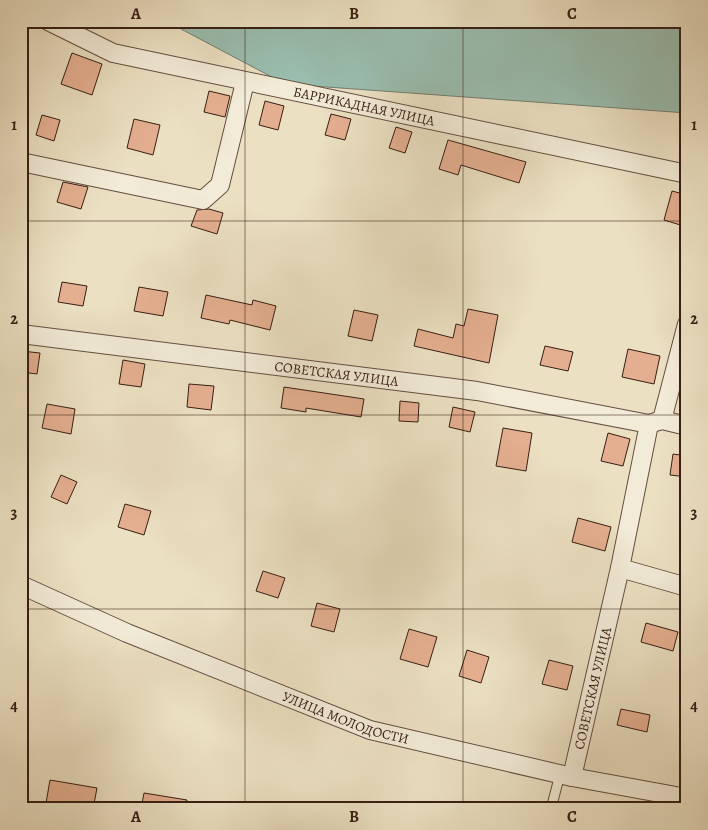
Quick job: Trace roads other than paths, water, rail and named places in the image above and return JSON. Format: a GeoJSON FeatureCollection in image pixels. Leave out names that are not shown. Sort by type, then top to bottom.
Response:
{"type":"FeatureCollection","features":[{"type":"Feature","properties":{"kind":"street","name":"БАРРИКАДНАЯ УЛИЦА"},"geometry":{"type":"LineString","coordinates":[[48,21],[113,53],[687,174]]}},
{"type":"Feature","properties":{"kind":"street"},"geometry":{"type":"LineString","coordinates":[[21,162],[204,200],[220,185],[245,82]]}},
{"type":"Feature","properties":{"kind":"street"},"geometry":{"type":"LineString","coordinates":[[656,422],[687,324]]}},
{"type":"Feature","properties":{"kind":"street","name":"СОВЕТСКАЯ УЛИЦА"},"geometry":{"type":"LineString","coordinates":[[21,334],[477,391],[687,426]]}},
{"type":"Feature","properties":{"kind":"street","name":"СОВЕТСКАЯ УЛИЦА"},"geometry":{"type":"LineString","coordinates":[[566,775],[656,422]]}},
{"type":"Feature","properties":{"kind":"street"},"geometry":{"type":"LineString","coordinates":[[620,568],[687,587]]}},
{"type":"Feature","properties":{"kind":"street","name":"УЛИЦА МОЛОДОСТИ"},"geometry":{"type":"LineString","coordinates":[[21,585],[127,633],[370,730],[566,775],[687,798]]}},
{"type":"Feature","properties":{"kind":"lane"},"geometry":{"type":"LineString","coordinates":[[551,809],[566,775]]}}]}
